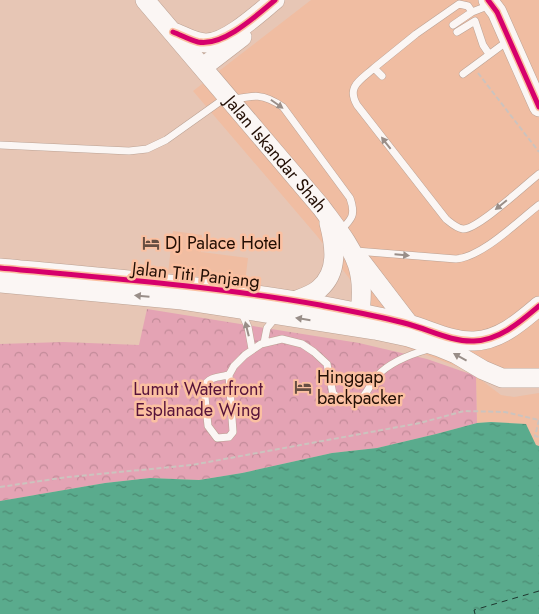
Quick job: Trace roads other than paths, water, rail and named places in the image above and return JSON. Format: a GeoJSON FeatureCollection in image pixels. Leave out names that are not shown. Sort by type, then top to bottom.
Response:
{"type":"FeatureCollection","features":[{"type":"Feature","properties":{"kind":"street","name":"Jalan Iskandar Shah"},"geometry":{"type":"LineString","coordinates":[[145,0],[204,67],[346,241],[361,271],[362,288],[359,320]]}},
{"type":"Feature","properties":{"kind":"street"},"geometry":{"type":"LineString","coordinates":[[173,32],[197,42],[211,43],[232,32],[275,0]]}},
{"type":"Feature","properties":{"kind":"street"},"geometry":{"type":"LineString","coordinates":[[204,67],[291,0]]}},
{"type":"Feature","properties":{"kind":"street"},"geometry":{"type":"LineString","coordinates":[[489,2],[497,12],[539,107]]}},
{"type":"Feature","properties":{"kind":"street"},"geometry":{"type":"LineString","coordinates":[[228,96],[224,68],[226,57],[233,45]]}},
{"type":"Feature","properties":{"kind":"street"},"geometry":{"type":"LineString","coordinates":[[294,301],[319,290],[330,273],[334,246],[328,217]]}},
{"type":"Feature","properties":{"kind":"street"},"geometry":{"type":"LineString","coordinates":[[346,241],[409,324]]}},
{"type":"Feature","properties":{"kind":"street","name":"Jalan Titi Panjang"},"geometry":{"type":"LineString","coordinates":[[0,268],[185,286],[294,301],[408,337],[442,341]]}},
{"type":"Feature","properties":{"kind":"street","name":"Jalan Titi Panjang"},"geometry":{"type":"LineString","coordinates":[[0,283],[182,300],[278,315],[409,324],[442,341],[494,375],[502,378],[539,378]]}},
{"type":"Feature","properties":{"kind":"street"},"geometry":{"type":"LineString","coordinates":[[442,341],[482,341],[494,337],[508,330],[539,306]]}},
{"type":"Feature","properties":{"kind":"street"},"geometry":{"type":"LineString","coordinates":[[494,337],[488,356],[494,375]]}},
{"type":"Feature","properties":{"kind":"lane"},"geometry":{"type":"LineString","coordinates":[[453,25],[489,2]]}},
{"type":"Feature","properties":{"kind":"lane"},"geometry":{"type":"LineString","coordinates":[[472,12],[468,6],[459,4],[416,34],[355,84],[352,98],[446,219],[462,229],[477,226],[539,174]]}},
{"type":"Feature","properties":{"kind":"lane"},"geometry":{"type":"LineString","coordinates":[[458,32],[475,21],[484,46],[490,54]]}},
{"type":"Feature","properties":{"kind":"lane"},"geometry":{"type":"LineString","coordinates":[[464,74],[509,39]]}},
{"type":"Feature","properties":{"kind":"lane"},"geometry":{"type":"LineString","coordinates":[[374,68],[382,76]]}},
{"type":"Feature","properties":{"kind":"lane"},"geometry":{"type":"LineString","coordinates":[[0,145],[129,152],[146,149],[166,140],[228,96],[261,96],[283,107],[350,198],[354,207],[346,241],[456,259],[466,258],[485,248],[539,205]]}},
{"type":"Feature","properties":{"kind":"lane"},"geometry":{"type":"LineString","coordinates":[[240,309],[248,328],[252,349]]}},
{"type":"Feature","properties":{"kind":"lane"},"geometry":{"type":"LineString","coordinates":[[264,343],[268,328],[278,315]]}},
{"type":"Feature","properties":{"kind":"lane"},"geometry":{"type":"LineString","coordinates":[[228,375],[211,379],[206,382],[204,387],[208,426],[217,438],[229,437],[233,432],[228,375],[234,366],[252,349],[264,343],[282,339],[302,344],[327,364],[333,394],[342,400],[355,402],[365,395],[377,376],[386,368],[442,341]]}},
{"type":"Feature","properties":{"kind":"water"},"geometry":{"type":"Polygon","coordinates":[[[477,423],[526,424],[536,445],[539,446],[539,614],[0,614],[0,501],[105,483],[150,478],[199,480],[242,473],[332,453],[377,448],[477,423]]]}},
{"type":"Feature","properties":{"kind":"place","name":"DJ Palace Hotel"},"geometry":{"type":"Point","coordinates":[151,243]}},
{"type":"Feature","properties":{"kind":"place","name":"Hinggap backpacker"},"geometry":{"type":"Point","coordinates":[303,387]}},
{"type":"Feature","properties":{"kind":"park label","name":"Lumut Waterfront Esplanade Wing"},"geometry":{"type":"Point","coordinates":[198,399]}}]}
